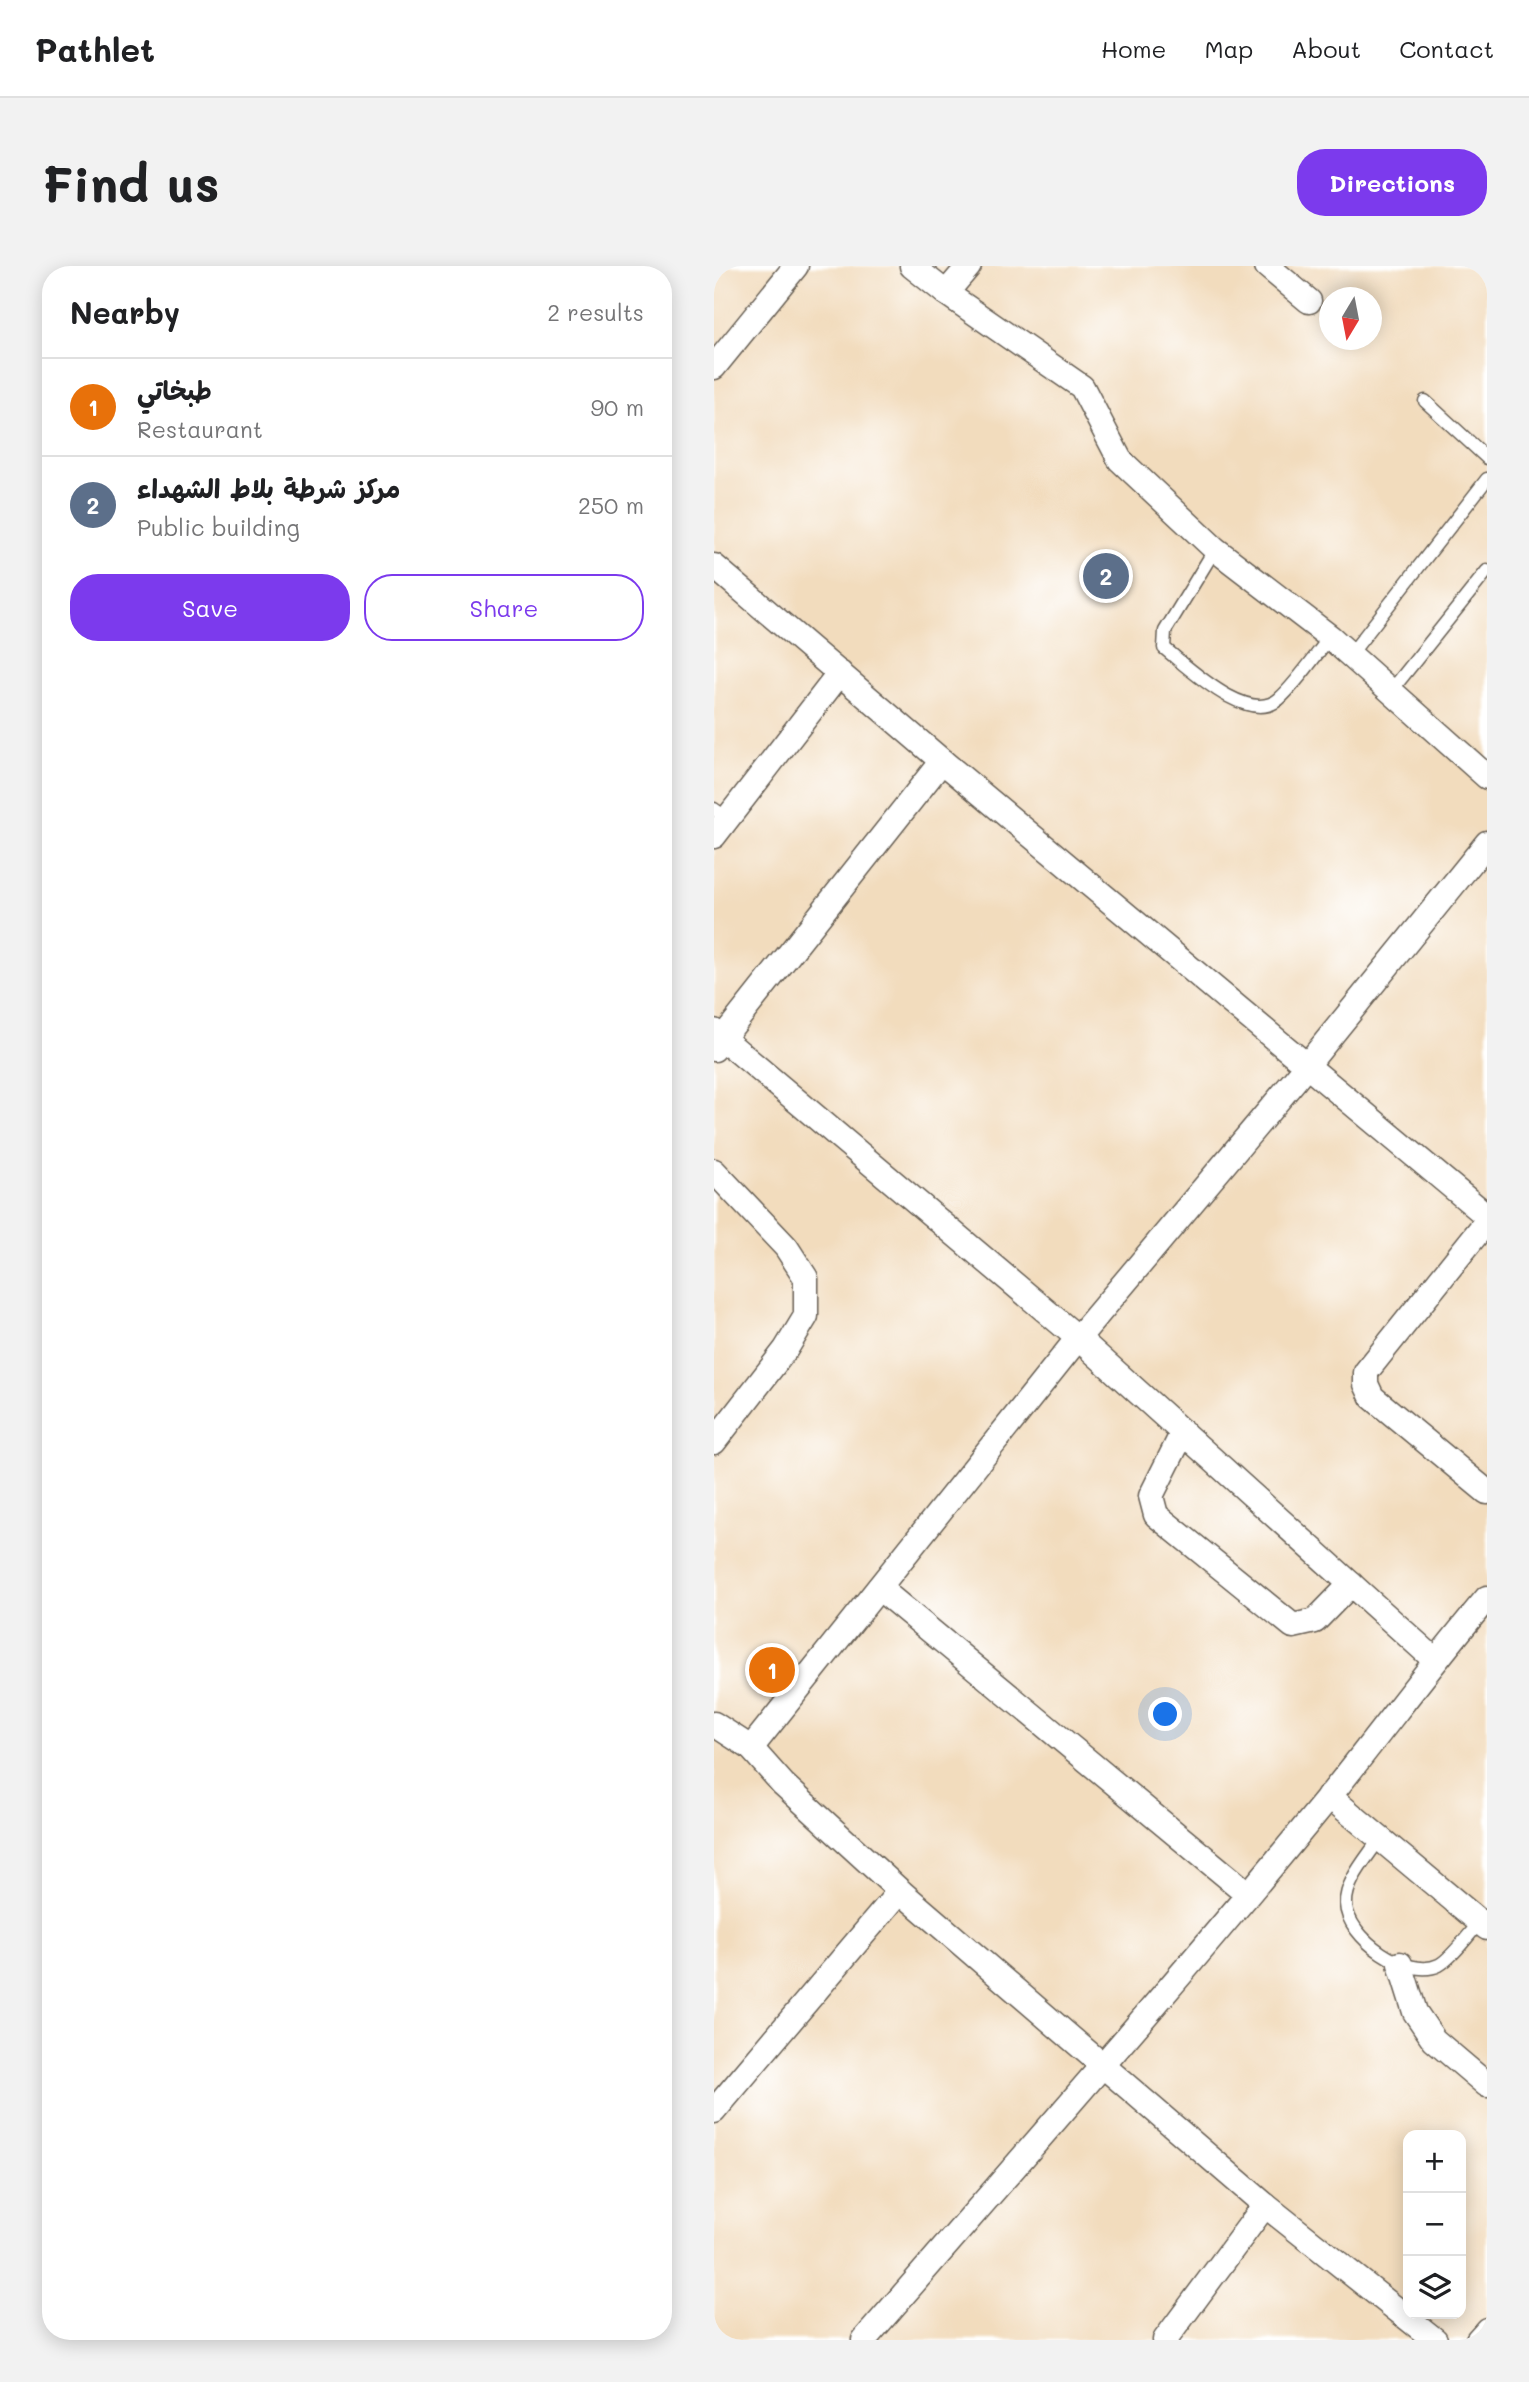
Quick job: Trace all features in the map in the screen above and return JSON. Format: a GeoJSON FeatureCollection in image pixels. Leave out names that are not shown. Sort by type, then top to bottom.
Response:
{"type":"FeatureCollection","features":[{"type":"Feature","properties":{"kind":"street"},"geometry":{"type":"LineString","coordinates":[[714,367],[796,266]]}},
{"type":"Feature","properties":{"kind":"street"},"geometry":{"type":"LineString","coordinates":[[912,266],[946,293],[1082,387],[1121,460],[1215,549],[1330,637],[1487,777]]}},
{"type":"Feature","properties":{"kind":"street"},"geometry":{"type":"LineString","coordinates":[[946,293],[969,266]]}},
{"type":"Feature","properties":{"kind":"street"},"geometry":{"type":"LineString","coordinates":[[1267,266],[1309,301]]}},
{"type":"Feature","properties":{"kind":"street"},"geometry":{"type":"LineString","coordinates":[[714,566],[942,761],[1487,1216]]}},
{"type":"Feature","properties":{"kind":"street"},"geometry":{"type":"LineString","coordinates":[[719,821],[840,673]]}},
{"type":"Feature","properties":{"kind":"street"},"geometry":{"type":"LineString","coordinates":[[942,761],[717,1039],[1078,1338],[1435,1660]]}},
{"type":"Feature","properties":{"kind":"street"},"geometry":{"type":"LineString","coordinates":[[751,1748],[1078,1338],[1308,1065],[1487,843]]}},
{"type":"Feature","properties":{"kind":"street"},"geometry":{"type":"LineString","coordinates":[[714,1171],[786,1247],[806,1278],[806,1316],[786,1349],[714,1442]]}},
{"type":"Feature","properties":{"kind":"street"},"geometry":{"type":"LineString","coordinates":[[1487,1221],[1366,1372],[1366,1384],[1371,1397],[1487,1492]]}},
{"type":"Feature","properties":{"kind":"street"},"geometry":{"type":"LineString","coordinates":[[1183,1432],[1151,1496],[1156,1514],[1293,1626],[1315,1621],[1351,1584]]}},
{"type":"Feature","properties":{"kind":"street"},"geometry":{"type":"LineString","coordinates":[[879,1588],[1247,1893]]}},
{"type":"Feature","properties":{"kind":"street"},"geometry":{"type":"LineString","coordinates":[[864,2340],[1102,2065],[1329,1796],[1487,1598]]}},
{"type":"Feature","properties":{"kind":"street"},"geometry":{"type":"LineString","coordinates":[[714,1724],[751,1748],[783,1784],[900,1891],[1265,2205],[1435,2340]]}},
{"type":"Feature","properties":{"kind":"street"},"geometry":{"type":"LineString","coordinates":[[1329,1796],[1483,1925]]}},
{"type":"Feature","properties":{"kind":"street"},"geometry":{"type":"LineString","coordinates":[[714,2111],[900,1891]]}},
{"type":"Feature","properties":{"kind":"street"},"geometry":{"type":"LineString","coordinates":[[1400,1964],[1415,2012],[1434,2040],[1487,2085]]}},
{"type":"Feature","properties":{"kind":"street"},"geometry":{"type":"LineString","coordinates":[[1165,2340],[1265,2205]]}},
{"type":"Feature","properties":{"kind":"street"},"geometry":{"type":"LineString","coordinates":[[1478,2340],[1487,2330]]}},
{"type":"Feature","properties":{"kind":"lane"},"geometry":{"type":"LineString","coordinates":[[1425,401],[1487,458]]}},
{"type":"Feature","properties":{"kind":"lane"},"geometry":{"type":"LineString","coordinates":[[1350,655],[1487,479]]}},
{"type":"Feature","properties":{"kind":"lane"},"geometry":{"type":"LineString","coordinates":[[1215,549],[1165,631],[1164,648],[1183,663],[1231,699],[1257,707],[1277,701],[1330,637]]}},
{"type":"Feature","properties":{"kind":"lane"},"geometry":{"type":"LineString","coordinates":[[1391,691],[1487,571]]}},
{"type":"Feature","properties":{"kind":"lane"},"geometry":{"type":"LineString","coordinates":[[1380,1838],[1349,1886],[1346,1905],[1349,1919],[1360,1937],[1400,1964],[1421,1970],[1441,1964],[1483,1925]]}},
{"type":"Feature","properties":{"kind":"place","name":"مركز شرطة بلاط الشهداء"},"geometry":{"type":"Point","coordinates":[1106,576]}},
{"type":"Feature","properties":{"kind":"place","name":"طبخاتي"},"geometry":{"type":"Point","coordinates":[772,1670]}}]}
